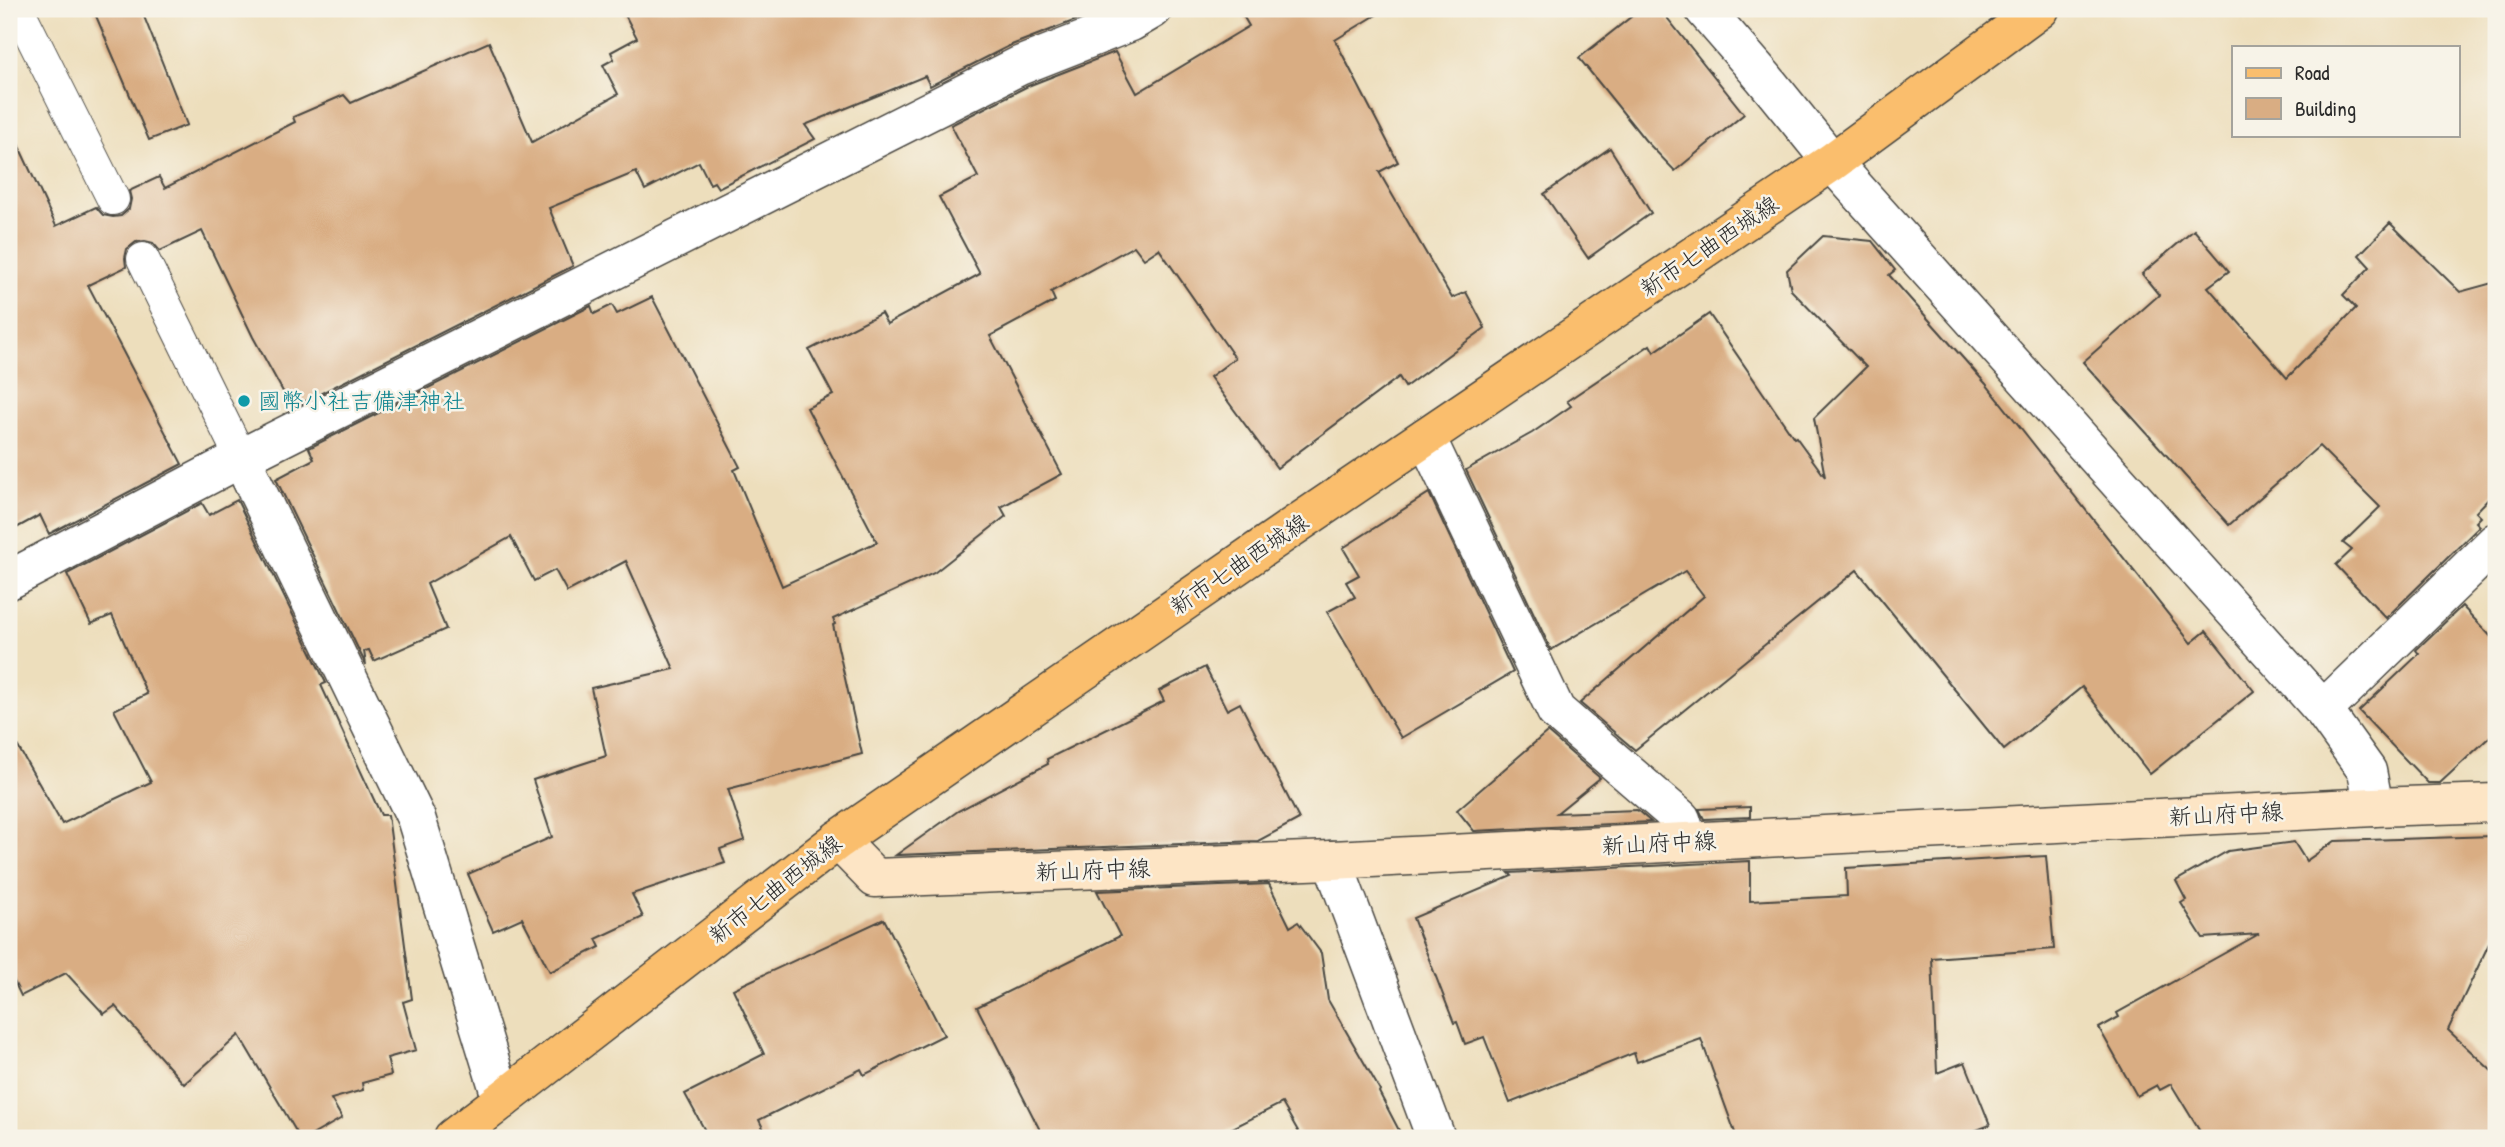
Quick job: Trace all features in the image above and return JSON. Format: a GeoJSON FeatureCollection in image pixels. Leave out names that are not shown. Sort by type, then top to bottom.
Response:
{"type":"FeatureCollection","features":[{"type":"Feature","properties":{"kind":"main road","name":"新市七曲西城線"},"geometry":{"type":"LineString","coordinates":[[453,1138],[838,841],[1832,162],[2040,9]]}},
{"type":"Feature","properties":{"kind":"main road","name":"新山府中線"},"geometry":{"type":"LineString","coordinates":[[838,841],[875,878],[1332,860],[2496,803]]}},
{"type":"Feature","properties":{"kind":"street"},"geometry":{"type":"LineString","coordinates":[[9,580],[241,458],[1019,66],[1130,22],[1153,9]]}},
{"type":"Feature","properties":{"kind":"street"},"geometry":{"type":"LineString","coordinates":[[1704,9],[1832,162],[2323,710],[2367,771],[2374,807]]}},
{"type":"Feature","properties":{"kind":"street"},"geometry":{"type":"LineString","coordinates":[[1426,437],[1556,711],[1681,819],[1688,841]]}},
{"type":"Feature","properties":{"kind":"street"},"geometry":{"type":"LineString","coordinates":[[241,458],[416,818],[502,1100]]}},
{"type":"Feature","properties":{"kind":"street"},"geometry":{"type":"LineString","coordinates":[[2323,710],[2496,542]]}},
{"type":"Feature","properties":{"kind":"street"},"geometry":{"type":"LineString","coordinates":[[1332,860],[1436,1138]]}},
{"type":"Feature","properties":{"kind":"lane"},"geometry":{"type":"LineString","coordinates":[[18,9],[113,199]]}},
{"type":"Feature","properties":{"kind":"lane"},"geometry":{"type":"LineString","coordinates":[[144,259],[241,458]]}},
{"type":"Feature","properties":{"kind":"building"},"geometry":{"type":"Polygon","coordinates":[[[93,9],[141,9],[187,125],[149,140],[93,9]]]}},
{"type":"Feature","properties":{"kind":"building"},"geometry":{"type":"Polygon","coordinates":[[[622,9],[1091,9],[1094,13],[1009,46],[930,86],[925,76],[805,125],[815,139],[718,188],[714,182],[710,184],[699,162],[645,190],[636,172],[549,208],[573,266],[292,408],[253,337],[202,231],[160,251],[153,243],[136,242],[127,249],[126,267],[88,285],[182,464],[49,534],[40,515],[9,532],[9,125],[56,226],[96,207],[103,215],[121,216],[129,209],[129,191],[159,177],[165,188],[295,122],[293,117],[344,95],[351,103],[489,42],[532,142],[618,94],[603,65],[614,59],[611,52],[637,38],[622,9]]]}},
{"type":"Feature","properties":{"kind":"building"},"geometry":{"type":"Polygon","coordinates":[[[1239,9],[1386,9],[1335,40],[1398,162],[1379,172],[1452,298],[1466,292],[1485,328],[1405,387],[1399,377],[1277,468],[1210,377],[1235,358],[1159,249],[1144,259],[1134,246],[1051,292],[1055,301],[990,336],[1062,474],[1001,507],[1006,516],[934,573],[833,619],[862,754],[728,789],[745,840],[720,849],[725,863],[632,894],[643,917],[596,939],[600,947],[550,972],[522,918],[493,931],[468,874],[552,837],[533,780],[606,756],[591,688],[674,669],[626,561],[567,592],[555,570],[534,581],[511,537],[427,584],[446,629],[374,661],[369,650],[364,651],[366,665],[276,479],[314,459],[309,448],[591,306],[594,314],[612,305],[617,314],[652,297],[740,467],[734,470],[782,586],[877,542],[807,408],[833,395],[809,350],[881,313],[887,324],[980,274],[939,197],[978,177],[951,125],[1028,86],[1115,52],[1137,93],[1249,26],[1239,9]]]}},
{"type":"Feature","properties":{"kind":"building"},"geometry":{"type":"Polygon","coordinates":[[[1641,9],[1660,9],[1744,114],[1675,171],[1645,140],[1579,58],[1641,9]]]}},
{"type":"Feature","properties":{"kind":"building"},"geometry":{"type":"Polygon","coordinates":[[[1610,148],[1651,213],[1588,258],[1544,194],[1610,148]]]}},
{"type":"Feature","properties":{"kind":"building"},"geometry":{"type":"Polygon","coordinates":[[[2390,223],[2460,292],[2496,282],[2496,491],[2476,512],[2481,517],[2476,522],[2480,526],[2386,618],[2336,565],[2352,550],[2343,543],[2380,507],[2319,446],[2229,525],[2083,362],[2159,295],[2142,274],[2194,230],[2229,271],[2208,287],[2287,378],[2356,308],[2343,295],[2370,267],[2359,255],[2390,223]]]}},
{"type":"Feature","properties":{"kind":"building"},"geometry":{"type":"Polygon","coordinates":[[[1823,236],[1872,241],[1895,270],[1889,275],[1986,384],[2191,643],[2206,631],[2254,691],[2150,774],[2082,687],[2004,750],[1857,570],[1635,750],[1580,703],[1704,596],[1685,571],[1551,650],[1466,470],[1532,433],[1571,406],[1567,401],[1650,345],[1654,352],[1709,314],[1794,438],[1796,437],[1825,477],[1814,418],[1866,367],[1791,290],[1787,270],[1823,236]]]}},
{"type":"Feature","properties":{"kind":"building"},"geometry":{"type":"Polygon","coordinates":[[[1429,493],[1513,672],[1401,738],[1327,612],[1355,597],[1346,582],[1359,575],[1343,548],[1429,493]]]}},
{"type":"Feature","properties":{"kind":"building"},"geometry":{"type":"Polygon","coordinates":[[[237,500],[326,683],[321,685],[381,815],[388,815],[412,999],[403,1002],[416,1050],[387,1058],[391,1075],[362,1083],[363,1090],[331,1099],[342,1118],[307,1138],[300,1138],[239,1035],[184,1084],[115,1006],[104,1014],[66,973],[21,996],[9,971],[9,731],[62,824],[151,782],[114,710],[147,694],[112,615],[91,624],[67,574],[202,503],[209,515],[237,500]]]}},
{"type":"Feature","properties":{"kind":"building"},"geometry":{"type":"Polygon","coordinates":[[[2462,606],[2496,642],[2496,731],[2440,783],[2428,783],[2359,711],[2419,654],[2416,650],[2462,606]]]}},
{"type":"Feature","properties":{"kind":"building"},"geometry":{"type":"Polygon","coordinates":[[[1205,667],[1227,710],[1240,703],[1299,819],[1258,841],[896,855],[958,811],[1048,764],[1047,759],[1164,701],[1159,691],[1205,667]]]}},
{"type":"Feature","properties":{"kind":"building"},"geometry":{"type":"Polygon","coordinates":[[[1547,732],[1600,778],[1557,813],[1637,810],[1651,822],[1474,831],[1457,810],[1547,732]]]}},
{"type":"Feature","properties":{"kind":"building"},"geometry":{"type":"Polygon","coordinates":[[[1750,807],[1750,817],[1704,819],[1699,809],[1750,807]]]}},
{"type":"Feature","properties":{"kind":"building"},"geometry":{"type":"Polygon","coordinates":[[[2493,836],[2496,929],[2448,1030],[2496,1075],[2496,1138],[2204,1138],[2171,1084],[2160,1090],[2157,1085],[2137,1096],[2099,1028],[2119,1017],[2117,1013],[2259,934],[2203,938],[2181,903],[2186,900],[2176,881],[2228,851],[2294,842],[2306,861],[2335,841],[2493,836]]]}},
{"type":"Feature","properties":{"kind":"building"},"geometry":{"type":"Polygon","coordinates":[[[2046,856],[2054,949],[1932,958],[1937,1073],[1965,1062],[1990,1125],[1956,1138],[1737,1138],[1701,1039],[1637,1062],[1634,1053],[1510,1103],[1484,1037],[1465,1044],[1457,1022],[1454,1023],[1413,918],[1512,876],[1509,873],[1750,861],[1750,901],[1847,896],[1846,868],[2046,856]]]}},
{"type":"Feature","properties":{"kind":"building"},"geometry":{"type":"Polygon","coordinates":[[[1269,884],[1290,927],[1298,922],[1321,953],[1328,1000],[1380,1090],[1403,1138],[1302,1138],[1282,1103],[1213,1138],[1044,1138],[977,1007],[1120,936],[1097,891],[1269,884]]]}},
{"type":"Feature","properties":{"kind":"building"},"geometry":{"type":"Polygon","coordinates":[[[884,919],[944,1035],[864,1075],[861,1069],[759,1120],[768,1138],[709,1138],[685,1094],[764,1054],[733,989],[884,919]]]}},
{"type":"Feature","properties":{"kind":"place","name":"國幣小社吉備津神社"},"geometry":{"type":"Point","coordinates":[244,401]}}]}
